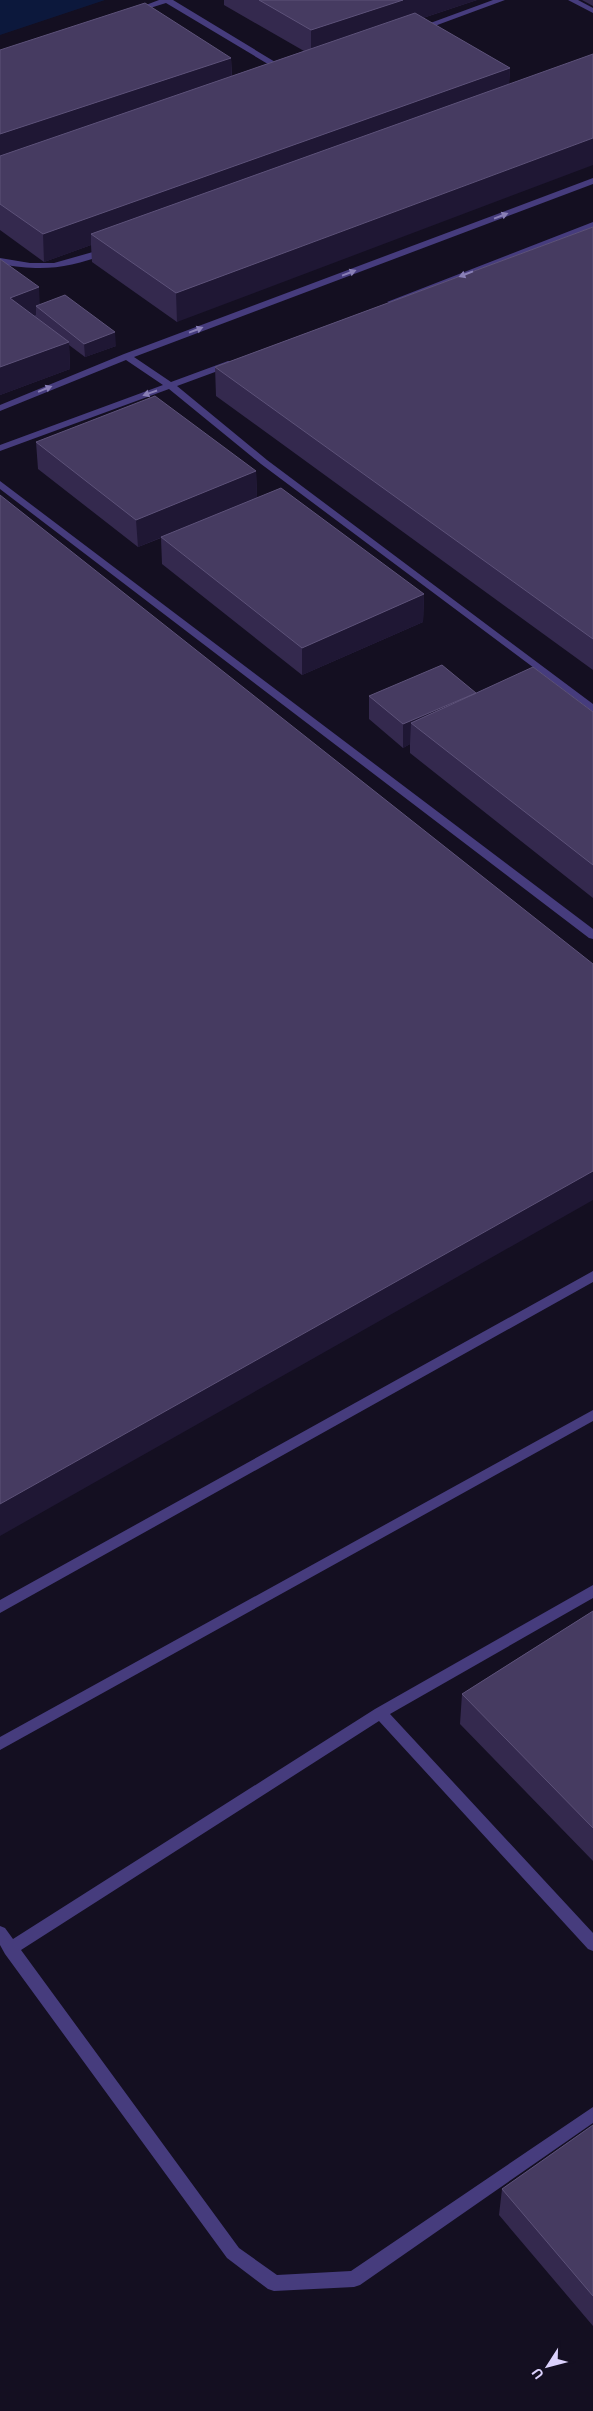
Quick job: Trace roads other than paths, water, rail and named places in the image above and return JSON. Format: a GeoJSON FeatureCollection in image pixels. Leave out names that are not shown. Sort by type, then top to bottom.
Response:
{"type":"FeatureCollection","features":[{"type":"Feature","properties":{"kind":"lane"},"geometry":{"type":"LineString","coordinates":[[121,15],[167,0],[290,73]]}},
{"type":"Feature","properties":{"kind":"lane"},"geometry":{"type":"LineString","coordinates":[[409,32],[501,0]]}},
{"type":"Feature","properties":{"kind":"lane"},"geometry":{"type":"LineString","coordinates":[[572,0],[593,12]]}},
{"type":"Feature","properties":{"kind":"lane"},"geometry":{"type":"LineString","coordinates":[[281,76],[299,70]]}},
{"type":"Feature","properties":{"kind":"lane"},"geometry":{"type":"LineString","coordinates":[[0,408],[127,356],[593,181]]}},
{"type":"Feature","properties":{"kind":"lane"},"geometry":{"type":"LineString","coordinates":[[382,306],[593,225]]}},
{"type":"Feature","properties":{"kind":"lane"},"geometry":{"type":"LineString","coordinates":[[0,261],[32,268],[68,265],[114,248]]}},
{"type":"Feature","properties":{"kind":"lane"},"geometry":{"type":"LineString","coordinates":[[127,356],[171,386],[264,462],[593,709]]}},
{"type":"Feature","properties":{"kind":"lane"},"geometry":{"type":"LineString","coordinates":[[0,448],[76,418],[171,386],[244,358]]}},
{"type":"Feature","properties":{"kind":"lane"},"geometry":{"type":"LineString","coordinates":[[0,484],[593,935]]}},
{"type":"Feature","properties":{"kind":"lane"},"geometry":{"type":"LineString","coordinates":[[0,1607],[593,1276]]}},
{"type":"Feature","properties":{"kind":"lane"},"geometry":{"type":"LineString","coordinates":[[0,1744],[593,1414]]}},
{"type":"Feature","properties":{"kind":"lane"},"geometry":{"type":"LineString","coordinates":[[10,1949],[380,1713],[593,1591]]}},
{"type":"Feature","properties":{"kind":"lane"},"geometry":{"type":"LineString","coordinates":[[380,1713],[593,1944]]}},
{"type":"Feature","properties":{"kind":"lane"},"geometry":{"type":"LineString","coordinates":[[0,1933],[233,2254],[274,2283],[354,2279],[593,2114]]}},
{"type":"Feature","properties":{"kind":"water"},"geometry":{"type":"Polygon","coordinates":[[[0,0],[105,0],[0,35],[0,0]]]}}]}
